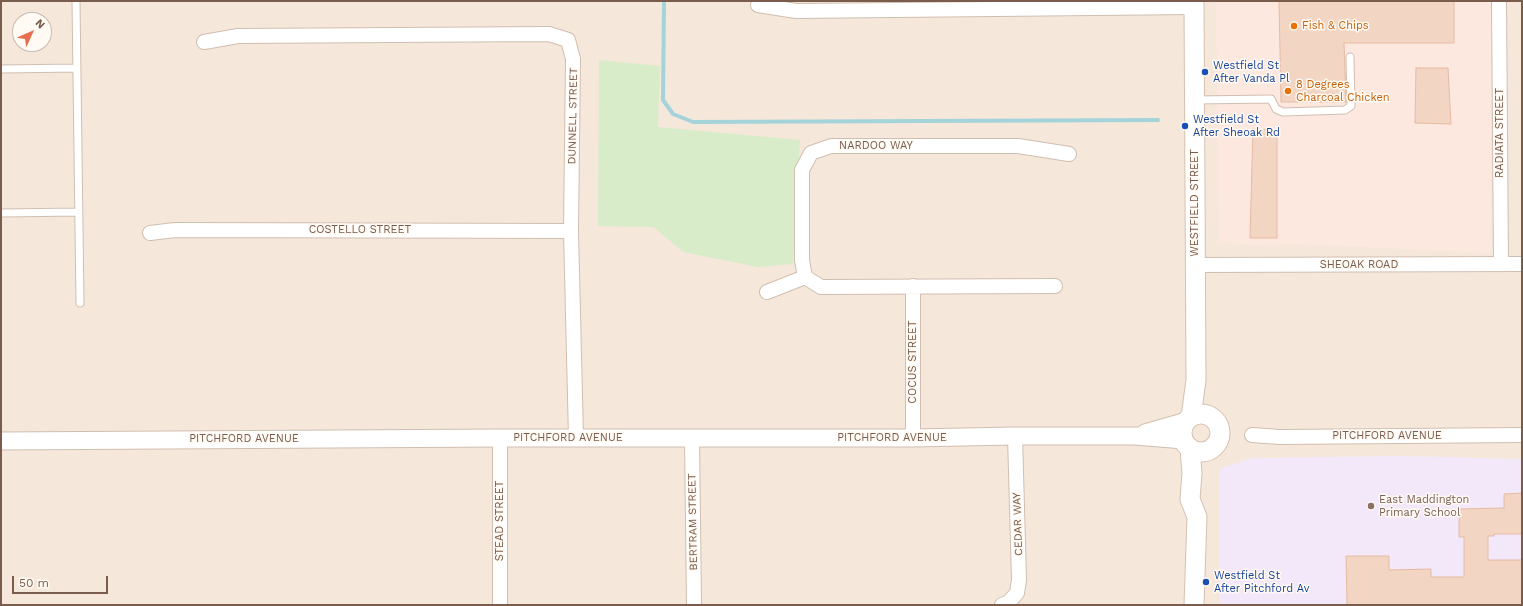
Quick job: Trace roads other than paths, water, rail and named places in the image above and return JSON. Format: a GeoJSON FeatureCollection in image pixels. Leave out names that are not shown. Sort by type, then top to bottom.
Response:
{"type":"FeatureCollection","features":[{"type":"Feature","properties":{"kind":"main road","name":"WESTFIELD STREET"},"geometry":{"type":"LineString","coordinates":[[1189,419],[1196,380],[1194,4]]}},
{"type":"Feature","properties":{"kind":"main road","name":"WESTFIELD STREET"},"geometry":{"type":"LineString","coordinates":[[1196,380],[1212,417]]}},
{"type":"Feature","properties":{"kind":"main road"},"geometry":{"type":"LineString","coordinates":[[1194,446],[1217,443],[1220,432],[1219,426],[1212,417],[1201,414],[1189,419],[1183,430],[1194,446],[1202,486],[1202,505],[1196,517],[1194,605]]}},
{"type":"Feature","properties":{"kind":"street","name":"RADIATA STREET"},"geometry":{"type":"LineString","coordinates":[[1499,1],[1501,264]]}},
{"type":"Feature","properties":{"kind":"street"},"geometry":{"type":"LineString","coordinates":[[758,5],[796,10],[1194,4]]}},
{"type":"Feature","properties":{"kind":"street","name":"DUNNELL STREET"},"geometry":{"type":"LineString","coordinates":[[204,42],[238,36],[549,34],[568,40],[573,60],[571,231],[576,438]]}},
{"type":"Feature","properties":{"kind":"street","name":"NARDOO WAY"},"geometry":{"type":"LineString","coordinates":[[805,277],[802,260],[802,170],[812,153],[830,146],[1018,146],[1068,154]]}},
{"type":"Feature","properties":{"kind":"street","name":"COSTELLO STREET"},"geometry":{"type":"LineString","coordinates":[[150,233],[175,230],[571,231]]}},
{"type":"Feature","properties":{"kind":"street","name":"SHEOAK ROAD"},"geometry":{"type":"LineString","coordinates":[[1195,265],[1522,264]]}},
{"type":"Feature","properties":{"kind":"street"},"geometry":{"type":"LineString","coordinates":[[767,292],[805,277],[821,287],[1055,286]]}},
{"type":"Feature","properties":{"kind":"street","name":"COCUS STREET"},"geometry":{"type":"LineString","coordinates":[[913,286],[913,438]]}},
{"type":"Feature","properties":{"kind":"street","name":"PITCHFORD AVENUE"},"geometry":{"type":"LineString","coordinates":[[1135,436],[1189,419]]}},
{"type":"Feature","properties":{"kind":"street","name":"PITCHFORD AVENUE"},"geometry":{"type":"LineString","coordinates":[[1252,435],[1280,437],[1522,435]]}},
{"type":"Feature","properties":{"kind":"street","name":"CEDAR WAY"},"geometry":{"type":"LineString","coordinates":[[1002,605],[1009,602],[1017,592],[1019,580],[1015,436]]}},
{"type":"Feature","properties":{"kind":"street","name":"PITCHFORD AVENUE"},"geometry":{"type":"LineString","coordinates":[[1,441],[1135,436],[1194,446]]}},
{"type":"Feature","properties":{"kind":"street","name":"STEAD STREET"},"geometry":{"type":"LineString","coordinates":[[500,438],[500,605]]}},
{"type":"Feature","properties":{"kind":"street","name":"BERTRAM STREET"},"geometry":{"type":"LineString","coordinates":[[692,439],[694,605]]}},
{"type":"Feature","properties":{"kind":"lane"},"geometry":{"type":"LineString","coordinates":[[76,1],[80,303]]}},
{"type":"Feature","properties":{"kind":"lane"},"geometry":{"type":"LineString","coordinates":[[1194,100],[1271,99],[1276,109],[1283,112],[1345,110],[1350,106],[1350,57]]}},
{"type":"Feature","properties":{"kind":"lane"},"geometry":{"type":"LineString","coordinates":[[1,69],[77,68]]}},
{"type":"Feature","properties":{"kind":"lane"},"geometry":{"type":"LineString","coordinates":[[1,214],[79,212]]}},
{"type":"Feature","properties":{"kind":"waterway"},"geometry":{"type":"LineString","coordinates":[[664,1],[663,100],[673,114],[693,122],[1158,120]]}},
{"type":"Feature","properties":{"kind":"place","name":"Fish & Chips"},"geometry":{"type":"Point","coordinates":[1294,26]}},
{"type":"Feature","properties":{"kind":"place","name":"Westfield St After Vanda Pl"},"geometry":{"type":"Point","coordinates":[1205,72]}},
{"type":"Feature","properties":{"kind":"place","name":"8 Degrees Charcoal Chicken"},"geometry":{"type":"Point","coordinates":[1288,91]}},
{"type":"Feature","properties":{"kind":"place","name":"Westfield St After Sheoak Rd"},"geometry":{"type":"Point","coordinates":[1185,126]}},
{"type":"Feature","properties":{"kind":"place","name":"East Maddington Primary School"},"geometry":{"type":"Point","coordinates":[1371,506]}},
{"type":"Feature","properties":{"kind":"place","name":"Westfield St After Pitchford Av"},"geometry":{"type":"Point","coordinates":[1206,582]}}]}
